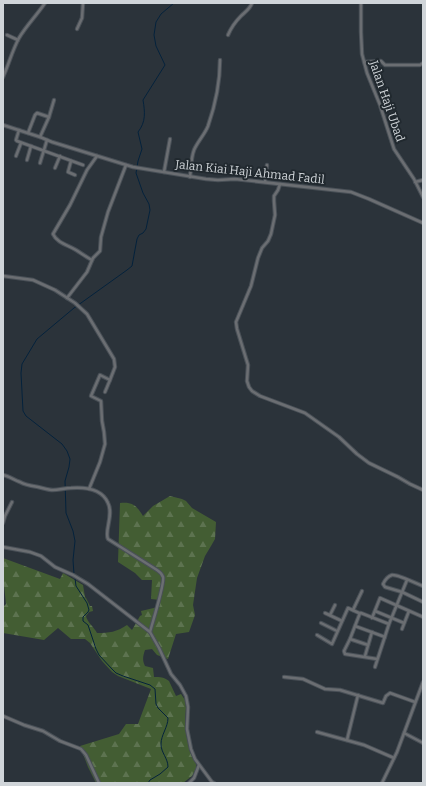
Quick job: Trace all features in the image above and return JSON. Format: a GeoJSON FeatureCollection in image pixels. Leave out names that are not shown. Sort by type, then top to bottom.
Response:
{"type":"FeatureCollection","features":[{"type":"Feature","properties":{"kind":"street"},"geometry":{"type":"LineString","coordinates":[[3,76],[18,40],[45,3]]}},
{"type":"Feature","properties":{"kind":"street"},"geometry":{"type":"LineString","coordinates":[[77,29],[82,18],[83,3]]}},
{"type":"Feature","properties":{"kind":"street"},"geometry":{"type":"LineString","coordinates":[[228,35],[231,28],[250,8],[252,3]]}},
{"type":"Feature","properties":{"kind":"street","name":"Jalan Haji Ubad"},"geometry":{"type":"LineString","coordinates":[[361,3],[362,54],[367,73],[380,105],[394,149],[416,182],[423,197]]}},
{"type":"Feature","properties":{"kind":"street"},"geometry":{"type":"LineString","coordinates":[[7,35],[18,40]]}},
{"type":"Feature","properties":{"kind":"street"},"geometry":{"type":"LineString","coordinates":[[190,177],[191,161],[194,150],[208,126],[218,92],[220,60]]}},
{"type":"Feature","properties":{"kind":"street"},"geometry":{"type":"LineString","coordinates":[[364,62],[381,61],[386,65],[420,65],[423,63]]}},
{"type":"Feature","properties":{"kind":"street"},"geometry":{"type":"LineString","coordinates":[[40,137],[49,117],[54,100]]}},
{"type":"Feature","properties":{"kind":"street"},"geometry":{"type":"LineString","coordinates":[[28,133],[36,114],[49,117]]}},
{"type":"Feature","properties":{"kind":"street","name":"Jalan Kiai Haji Ahmad Fadil"},"geometry":{"type":"LineString","coordinates":[[3,125],[97,156],[143,169],[212,180],[234,179],[351,192],[423,223]]}},
{"type":"Feature","properties":{"kind":"street"},"geometry":{"type":"LineString","coordinates":[[18,130],[17,141],[83,165]]}},
{"type":"Feature","properties":{"kind":"street"},"geometry":{"type":"LineString","coordinates":[[164,172],[170,139]]}},
{"type":"Feature","properties":{"kind":"street"},"geometry":{"type":"LineString","coordinates":[[40,163],[47,140]]}},
{"type":"Feature","properties":{"kind":"street"},"geometry":{"type":"LineString","coordinates":[[16,156],[21,143]]}},
{"type":"Feature","properties":{"kind":"street"},"geometry":{"type":"LineString","coordinates":[[27,160],[31,146]]}},
{"type":"Feature","properties":{"kind":"street"},"geometry":{"type":"LineString","coordinates":[[55,168],[60,156]]}},
{"type":"Feature","properties":{"kind":"street"},"geometry":{"type":"LineString","coordinates":[[92,260],[65,245],[53,234],[70,205],[87,170],[97,156]]}},
{"type":"Feature","properties":{"kind":"street"},"geometry":{"type":"LineString","coordinates":[[71,161],[68,172],[75,175]]}},
{"type":"Feature","properties":{"kind":"street"},"geometry":{"type":"LineString","coordinates":[[67,298],[87,272],[92,260],[100,251],[101,238],[108,212],[126,165]]}},
{"type":"Feature","properties":{"kind":"street"},"geometry":{"type":"LineString","coordinates":[[265,182],[267,165]]}},
{"type":"Feature","properties":{"kind":"street"},"geometry":{"type":"LineString","coordinates":[[416,182],[423,180]]}},
{"type":"Feature","properties":{"kind":"street"},"geometry":{"type":"LineString","coordinates":[[280,184],[274,196],[274,215],[271,234],[268,241],[262,248],[258,258],[251,286],[236,322],[248,365],[247,381],[249,387],[260,396],[305,413],[339,436],[357,454],[369,463],[398,476],[423,490]]}},
{"type":"Feature","properties":{"kind":"street"},"geometry":{"type":"LineString","coordinates":[[3,276],[33,280],[55,290],[75,302],[87,314],[114,359],[116,367],[105,392]]}},
{"type":"Feature","properties":{"kind":"street"},"geometry":{"type":"LineString","coordinates":[[89,489],[100,462],[105,444],[101,402],[91,396],[100,375],[110,380]]}},
{"type":"Feature","properties":{"kind":"street"},"geometry":{"type":"LineString","coordinates":[[3,475],[22,483],[37,487],[53,490],[80,488],[89,489],[97,491],[102,495],[109,505],[110,521],[107,535],[108,539],[159,572],[163,577],[150,632]]}},
{"type":"Feature","properties":{"kind":"street"},"geometry":{"type":"LineString","coordinates":[[3,524],[12,502]]}},
{"type":"Feature","properties":{"kind":"street"},"geometry":{"type":"LineString","coordinates":[[3,547],[41,556],[56,567],[88,584],[150,632],[171,674],[186,696],[188,703],[188,738],[194,755],[214,783]]}},
{"type":"Feature","properties":{"kind":"street"},"geometry":{"type":"LineString","coordinates":[[423,586],[392,575],[385,580],[383,584],[385,587],[402,592],[423,602]]}},
{"type":"Feature","properties":{"kind":"street"},"geometry":{"type":"LineString","coordinates":[[375,667],[391,618],[407,580]]}},
{"type":"Feature","properties":{"kind":"street"},"geometry":{"type":"LineString","coordinates":[[353,610],[362,591]]}},
{"type":"Feature","properties":{"kind":"street"},"geometry":{"type":"LineString","coordinates":[[372,618],[380,598],[423,616]]}},
{"type":"Feature","properties":{"kind":"street"},"geometry":{"type":"LineString","coordinates":[[330,616],[335,605]]}},
{"type":"Feature","properties":{"kind":"street"},"geometry":{"type":"LineString","coordinates":[[317,635],[332,644],[348,608],[389,624]]}},
{"type":"Feature","properties":{"kind":"street"},"geometry":{"type":"LineString","coordinates":[[402,629],[410,610]]}},
{"type":"Feature","properties":{"kind":"street"},"geometry":{"type":"LineString","coordinates":[[375,611],[404,623]]}},
{"type":"Feature","properties":{"kind":"street"},"geometry":{"type":"LineString","coordinates":[[325,613],[342,621]]}},
{"type":"Feature","properties":{"kind":"street"},"geometry":{"type":"LineString","coordinates":[[360,613],[344,650],[345,654],[378,659]]}},
{"type":"Feature","properties":{"kind":"street"},"geometry":{"type":"LineString","coordinates":[[321,623],[338,631]]}},
{"type":"Feature","properties":{"kind":"street"},"geometry":{"type":"LineString","coordinates":[[355,626],[385,637]]}},
{"type":"Feature","properties":{"kind":"street"},"geometry":{"type":"LineString","coordinates":[[365,656],[372,632]]}},
{"type":"Feature","properties":{"kind":"street"},"geometry":{"type":"LineString","coordinates":[[350,638],[368,645]]}},
{"type":"Feature","properties":{"kind":"street"},"geometry":{"type":"LineString","coordinates":[[284,677],[303,679],[325,689],[340,690],[383,703],[386,696],[390,693],[415,702]]}},
{"type":"Feature","properties":{"kind":"street"},"geometry":{"type":"LineString","coordinates":[[382,783],[394,758],[423,682]]}},
{"type":"Feature","properties":{"kind":"street"},"geometry":{"type":"LineString","coordinates":[[348,740],[358,696]]}},
{"type":"Feature","properties":{"kind":"street"},"geometry":{"type":"LineString","coordinates":[[3,716],[80,749],[86,755],[95,778],[99,783]]}},
{"type":"Feature","properties":{"kind":"street"},"geometry":{"type":"LineString","coordinates":[[317,732],[364,745],[394,758]]}},
{"type":"Feature","properties":{"kind":"street"},"geometry":{"type":"LineString","coordinates":[[404,733],[423,743]]}},
{"type":"Feature","properties":{"kind":"street"},"geometry":{"type":"LineString","coordinates":[[189,783],[194,778],[200,765]]}},
{"type":"Feature","properties":{"kind":"green space"},"geometry":{"type":"Polygon","coordinates":[[[170,496],[186,501],[192,508],[216,522],[215,539],[205,556],[197,578],[193,605],[195,615],[189,632],[176,634],[168,659],[157,655],[152,649],[145,650],[143,658],[145,666],[153,668],[154,677],[169,681],[176,696],[181,694],[185,700],[186,734],[190,752],[196,764],[196,769],[192,776],[183,783],[96,783],[80,746],[119,734],[126,724],[138,724],[151,689],[118,676],[102,661],[90,643],[85,639],[71,639],[58,628],[44,640],[3,633],[3,607],[6,604],[3,558],[60,579],[63,573],[83,585],[85,597],[90,606],[92,606],[93,611],[89,612],[86,616],[97,633],[113,632],[127,625],[132,630],[142,615],[141,611],[158,607],[160,600],[151,599],[152,580],[142,580],[135,573],[118,562],[120,503],[134,505],[143,516],[153,506],[170,496]]]}},
{"type":"Feature","properties":{"kind":"waterway"},"geometry":{"type":"LineString","coordinates":[[74,574],[73,560],[75,541],[66,513],[65,481],[70,459],[62,444],[26,416],[23,411],[22,364],[37,339],[74,308],[132,266],[137,239],[146,229],[150,210],[136,173],[142,149],[138,132],[141,128],[144,117],[143,100],[165,65],[156,46],[154,35],[156,22],[161,14],[174,3]]}},
{"type":"Feature","properties":{"kind":"waterway"},"geometry":{"type":"LineString","coordinates":[[75,578],[76,586],[87,603],[89,610],[83,617],[83,621],[88,625],[99,655],[116,673],[150,685],[155,689],[156,704],[168,718],[161,744],[168,767],[148,783]]}}]}
